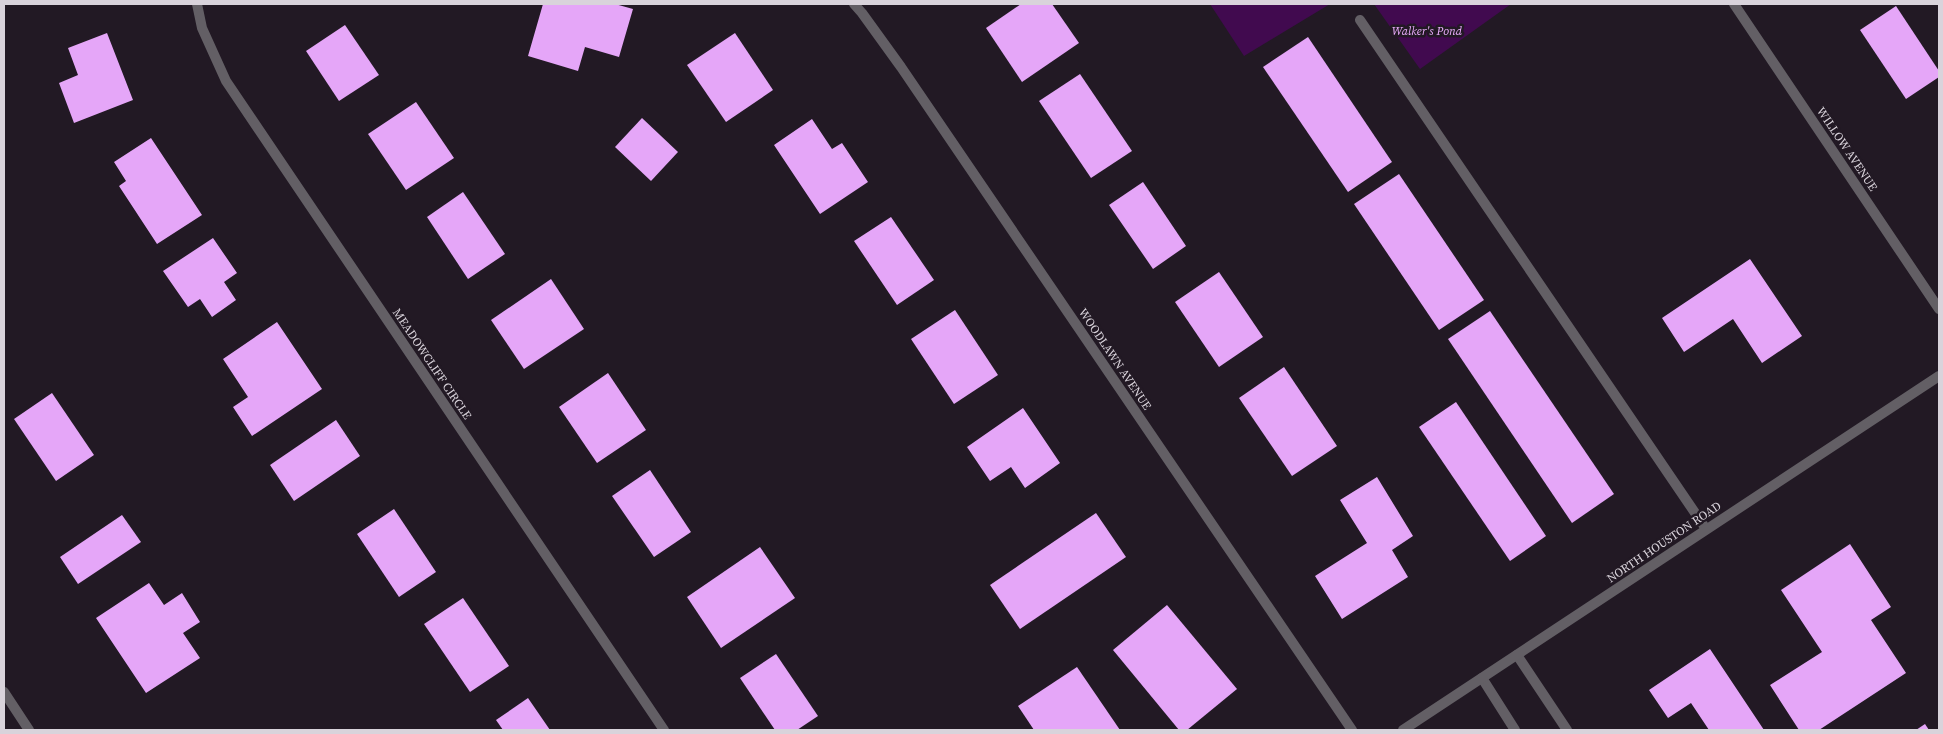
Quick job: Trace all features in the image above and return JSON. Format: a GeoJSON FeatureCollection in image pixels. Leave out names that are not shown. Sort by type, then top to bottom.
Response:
{"type":"FeatureCollection","features":[{"type":"Feature","properties":{"kind":"street","name":"MEADOWCLIFF CIRCLE"},"geometry":{"type":"LineString","coordinates":[[198,4],[202,28],[226,80],[664,730]]}},
{"type":"Feature","properties":{"kind":"street","name":"WOODLAWN AVENUE"},"geometry":{"type":"LineString","coordinates":[[854,4],[902,68],[1352,730]]}},
{"type":"Feature","properties":{"kind":"street","name":"WILLOW AVENUE"},"geometry":{"type":"LineString","coordinates":[[1734,4],[1939,309]]}},
{"type":"Feature","properties":{"kind":"street"},"geometry":{"type":"LineString","coordinates":[[1360,20],[1706,529]]}},
{"type":"Feature","properties":{"kind":"street","name":"NORTH HOUSTON ROAD"},"geometry":{"type":"LineString","coordinates":[[1403,730],[1939,376]]}},
{"type":"Feature","properties":{"kind":"street"},"geometry":{"type":"LineString","coordinates":[[1517,655],[1567,730]]}},
{"type":"Feature","properties":{"kind":"street"},"geometry":{"type":"LineString","coordinates":[[1482,678],[1515,730]]}},
{"type":"Feature","properties":{"kind":"street"},"geometry":{"type":"LineString","coordinates":[[4,692],[29,730]]}},
{"type":"Feature","properties":{"kind":"green space"},"geometry":{"type":"Polygon","coordinates":[[[1210,4],[1330,4],[1244,56],[1210,4]]]}},
{"type":"Feature","properties":{"kind":"green space","name":"Walker's Pond"},"geometry":{"type":"Polygon","coordinates":[[[1374,4],[1511,4],[1420,69],[1374,4]]]}},
{"type":"Feature","properties":{"kind":"building"},"geometry":{"type":"Polygon","coordinates":[[[543,4],[615,4],[633,9],[619,57],[585,47],[578,71],[528,56],[543,4]]]}},
{"type":"Feature","properties":{"kind":"building"},"geometry":{"type":"Polygon","coordinates":[[[1021,4],[1052,4],[1079,43],[1022,82],[986,28],[1021,4]]]}},
{"type":"Feature","properties":{"kind":"building"},"geometry":{"type":"Polygon","coordinates":[[[1896,6],[1939,71],[1939,77],[1906,99],[1860,30],[1896,6]]]}},
{"type":"Feature","properties":{"kind":"building"},"geometry":{"type":"Polygon","coordinates":[[[345,25],[379,75],[339,101],[306,51],[345,25]]]}},
{"type":"Feature","properties":{"kind":"building"},"geometry":{"type":"Polygon","coordinates":[[[107,33],[133,100],[74,123],[59,83],[78,75],[68,48],[107,33]]]}},
{"type":"Feature","properties":{"kind":"building"},"geometry":{"type":"Polygon","coordinates":[[[735,33],[773,90],[726,122],[687,65],[735,33]]]}},
{"type":"Feature","properties":{"kind":"building"},"geometry":{"type":"Polygon","coordinates":[[[1308,37],[1392,162],[1348,192],[1263,67],[1308,37]]]}},
{"type":"Feature","properties":{"kind":"building"},"geometry":{"type":"Polygon","coordinates":[[[1080,74],[1132,151],[1091,178],[1039,101],[1080,74]]]}},
{"type":"Feature","properties":{"kind":"building"},"geometry":{"type":"Polygon","coordinates":[[[416,102],[454,158],[406,190],[368,134],[416,102]]]}},
{"type":"Feature","properties":{"kind":"building"},"geometry":{"type":"Polygon","coordinates":[[[642,118],[678,152],[651,181],[615,147],[642,118]]]}},
{"type":"Feature","properties":{"kind":"building"},"geometry":{"type":"Polygon","coordinates":[[[812,119],[832,149],[842,143],[868,182],[820,214],[774,145],[812,119]]]}},
{"type":"Feature","properties":{"kind":"building"},"geometry":{"type":"Polygon","coordinates":[[[151,138],[202,215],[157,244],[119,186],[126,181],[114,162],[151,138]]]}},
{"type":"Feature","properties":{"kind":"building"},"geometry":{"type":"Polygon","coordinates":[[[1399,174],[1484,300],[1439,330],[1354,204],[1399,174]]]}},
{"type":"Feature","properties":{"kind":"building"},"geometry":{"type":"Polygon","coordinates":[[[1143,182],[1186,246],[1153,269],[1109,205],[1143,182]]]}},
{"type":"Feature","properties":{"kind":"building"},"geometry":{"type":"Polygon","coordinates":[[[463,192],[505,254],[468,279],[427,217],[463,192]]]}},
{"type":"Feature","properties":{"kind":"building"},"geometry":{"type":"Polygon","coordinates":[[[891,217],[934,280],[897,305],[854,241],[891,217]]]}},
{"type":"Feature","properties":{"kind":"building"},"geometry":{"type":"Polygon","coordinates":[[[213,238],[237,273],[224,282],[236,300],[212,317],[200,299],[188,307],[163,271],[213,238]]]}},
{"type":"Feature","properties":{"kind":"building"},"geometry":{"type":"Polygon","coordinates":[[[1750,259],[1802,336],[1762,363],[1733,319],[1684,352],[1662,318],[1750,259]]]}},
{"type":"Feature","properties":{"kind":"building"},"geometry":{"type":"Polygon","coordinates":[[[1219,272],[1263,337],[1219,367],[1175,302],[1219,272]]]}},
{"type":"Feature","properties":{"kind":"building"},"geometry":{"type":"Polygon","coordinates":[[[551,279],[584,329],[524,369],[491,320],[551,279]]]}},
{"type":"Feature","properties":{"kind":"building"},"geometry":{"type":"Polygon","coordinates":[[[955,310],[998,375],[954,404],[911,339],[955,310]]]}},
{"type":"Feature","properties":{"kind":"building"},"geometry":{"type":"Polygon","coordinates":[[[1490,311],[1614,494],[1572,523],[1448,339],[1490,311]]]}},
{"type":"Feature","properties":{"kind":"building"},"geometry":{"type":"Polygon","coordinates":[[[277,322],[322,389],[252,436],[233,407],[248,397],[223,359],[277,322]]]}},
{"type":"Feature","properties":{"kind":"building"},"geometry":{"type":"Polygon","coordinates":[[[1284,367],[1337,446],[1292,476],[1239,398],[1284,367]]]}},
{"type":"Feature","properties":{"kind":"building"},"geometry":{"type":"Polygon","coordinates":[[[608,373],[646,430],[597,463],[559,407],[608,373]]]}},
{"type":"Feature","properties":{"kind":"building"},"geometry":{"type":"Polygon","coordinates":[[[52,393],[94,455],[56,481],[14,419],[52,393]]]}},
{"type":"Feature","properties":{"kind":"building"},"geometry":{"type":"Polygon","coordinates":[[[1456,402],[1546,536],[1510,561],[1419,427],[1456,402]]]}},
{"type":"Feature","properties":{"kind":"building"},"geometry":{"type":"Polygon","coordinates":[[[1023,408],[1060,463],[1025,488],[1011,467],[990,481],[967,447],[1023,408]]]}},
{"type":"Feature","properties":{"kind":"building"},"geometry":{"type":"Polygon","coordinates":[[[336,420],[360,456],[294,501],[270,465],[336,420]]]}},
{"type":"Feature","properties":{"kind":"building"},"geometry":{"type":"Polygon","coordinates":[[[650,470],[691,532],[654,557],[612,496],[650,470]]]}},
{"type":"Feature","properties":{"kind":"building"},"geometry":{"type":"Polygon","coordinates":[[[1377,477],[1413,536],[1392,550],[1408,577],[1342,619],[1315,576],[1367,543],[1340,500],[1377,477]]]}},
{"type":"Feature","properties":{"kind":"building"},"geometry":{"type":"Polygon","coordinates":[[[394,509],[436,572],[399,597],[357,534],[394,509]]]}},
{"type":"Feature","properties":{"kind":"building"},"geometry":{"type":"Polygon","coordinates":[[[1096,513],[1126,557],[1020,629],[990,585],[1096,513]]]}},
{"type":"Feature","properties":{"kind":"building"},"geometry":{"type":"Polygon","coordinates":[[[122,515],[141,542],[78,584],[60,557],[122,515]]]}},
{"type":"Feature","properties":{"kind":"building"},"geometry":{"type":"Polygon","coordinates":[[[1850,544],[1891,607],[1871,620],[1906,673],[1819,730],[1799,730],[1770,685],[1822,652],[1781,590],[1850,544]]]}},
{"type":"Feature","properties":{"kind":"building"},"geometry":{"type":"Polygon","coordinates":[[[760,547],[795,598],[721,648],[687,597],[760,547]]]}},
{"type":"Feature","properties":{"kind":"building"},"geometry":{"type":"Polygon","coordinates":[[[149,583],[164,605],[182,593],[200,622],[183,633],[200,658],[146,693],[96,618],[149,583]]]}},
{"type":"Feature","properties":{"kind":"building"},"geometry":{"type":"Polygon","coordinates":[[[463,598],[509,666],[470,692],[424,624],[463,598]]]}},
{"type":"Feature","properties":{"kind":"building"},"geometry":{"type":"Polygon","coordinates":[[[1167,605],[1237,689],[1187,730],[1179,730],[1113,650],[1167,605]]]}},
{"type":"Feature","properties":{"kind":"building"},"geometry":{"type":"Polygon","coordinates":[[[1710,649],[1764,730],[1709,730],[1691,703],[1668,718],[1649,690],[1710,649]]]}},
{"type":"Feature","properties":{"kind":"building"},"geometry":{"type":"Polygon","coordinates":[[[776,654],[818,716],[797,730],[775,730],[740,678],[776,654]]]}},
{"type":"Feature","properties":{"kind":"building"},"geometry":{"type":"Polygon","coordinates":[[[1077,667],[1120,730],[1034,730],[1018,706],[1077,667]]]}},
{"type":"Feature","properties":{"kind":"building"},"geometry":{"type":"Polygon","coordinates":[[[528,698],[550,730],[503,730],[496,720],[528,698]]]}},
{"type":"Feature","properties":{"kind":"building"},"geometry":{"type":"Polygon","coordinates":[[[1925,724],[1929,730],[1916,730],[1925,724]]]}}]}
